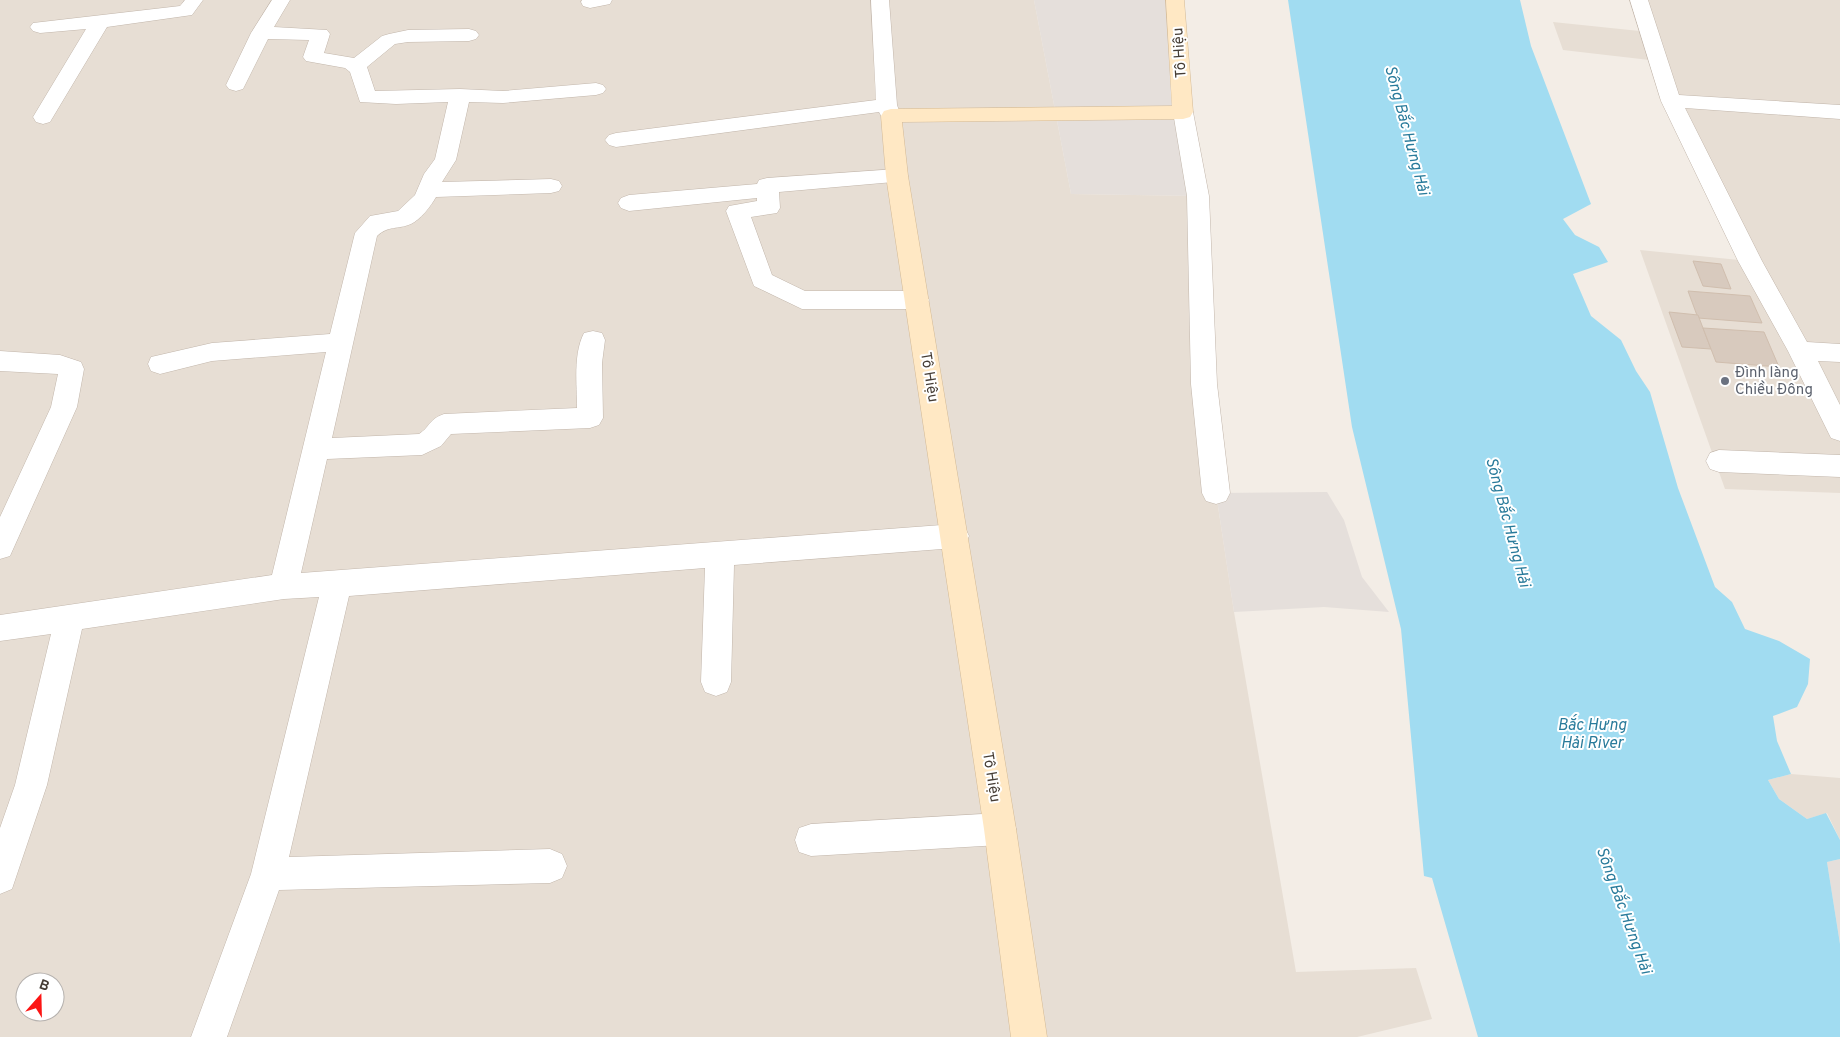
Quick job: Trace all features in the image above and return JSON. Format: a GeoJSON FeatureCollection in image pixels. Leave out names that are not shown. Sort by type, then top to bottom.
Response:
{"type":"FeatureCollection","features":[{"type":"Feature","properties":{"kind":"main road","name":"Tô Hiệu"},"geometry":{"type":"LineString","coordinates":[[1175,0],[1183,112]]}},
{"type":"Feature","properties":{"kind":"main road"},"geometry":{"type":"LineString","coordinates":[[889,110],[1183,112]]}},
{"type":"Feature","properties":{"kind":"main road","name":"Tô Hiệu"},"geometry":{"type":"LineString","coordinates":[[889,110],[897,176],[1000,828],[1029,1037]]}},
{"type":"Feature","properties":{"kind":"street"},"geometry":{"type":"LineString","coordinates":[[40,27],[100,22],[185,11],[194,0]]}},
{"type":"Feature","properties":{"kind":"street"},"geometry":{"type":"LineString","coordinates":[[236,85],[261,33],[281,0]]}},
{"type":"Feature","properties":{"kind":"street"},"geometry":{"type":"LineString","coordinates":[[616,140],[889,110],[880,0]]}},
{"type":"Feature","properties":{"kind":"street"},"geometry":{"type":"LineString","coordinates":[[1639,0],[1671,102],[1750,261],[1800,351],[1840,431]]}},
{"type":"Feature","properties":{"kind":"street"},"geometry":{"type":"LineString","coordinates":[[43,117],[100,22]]}},
{"type":"Feature","properties":{"kind":"street"},"geometry":{"type":"LineString","coordinates":[[261,33],[320,34],[313,58],[351,63],[356,66],[359,69],[367,97],[396,98],[460,95],[503,97],[596,89]]}},
{"type":"Feature","properties":{"kind":"street"},"geometry":{"type":"LineString","coordinates":[[356,66],[389,40],[408,36],[469,35]]}},
{"type":"Feature","properties":{"kind":"street"},"geometry":{"type":"LineString","coordinates":[[284,586],[366,233],[378,222],[405,218],[424,199],[435,174],[444,160],[460,95]]}},
{"type":"Feature","properties":{"kind":"street"},"geometry":{"type":"LineString","coordinates":[[1671,102],[1840,112]]}},
{"type":"Feature","properties":{"kind":"street"},"geometry":{"type":"LineString","coordinates":[[1183,112],[1198,196],[1204,384],[1216,493]]}},
{"type":"Feature","properties":{"kind":"street"},"geometry":{"type":"LineString","coordinates":[[897,176],[767,185],[769,190],[769,208],[737,211],[762,280],[802,300],[917,300]]}},
{"type":"Feature","properties":{"kind":"street"},"geometry":{"type":"LineString","coordinates":[[428,190],[551,186]]}},
{"type":"Feature","properties":{"kind":"street"},"geometry":{"type":"LineString","coordinates":[[628,203],[769,190]]}},
{"type":"Feature","properties":{"kind":"street"},"geometry":{"type":"LineString","coordinates":[[316,449],[422,444],[432,440],[444,424],[590,418],[590,363],[593,340]]}},
{"type":"Feature","properties":{"kind":"street"},"geometry":{"type":"LineString","coordinates":[[160,364],[212,352],[341,342]]}},
{"type":"Feature","properties":{"kind":"street"},"geometry":{"type":"LineString","coordinates":[[1800,351],[1840,353]]}},
{"type":"Feature","properties":{"kind":"street"},"geometry":{"type":"LineString","coordinates":[[0,361],[60,365],[72,369],[64,407],[0,547]]}},
{"type":"Feature","properties":{"kind":"street"},"geometry":{"type":"LineString","coordinates":[[1719,461],[1840,466]]}},
{"type":"Feature","properties":{"kind":"street"},"geometry":{"type":"LineString","coordinates":[[0,628],[284,586],[336,584],[955,536]]}},
{"type":"Feature","properties":{"kind":"street"},"geometry":{"type":"LineString","coordinates":[[716,682],[720,554]]}},
{"type":"Feature","properties":{"kind":"street"},"geometry":{"type":"LineString","coordinates":[[208,1037],[268,874],[336,584]]}},
{"type":"Feature","properties":{"kind":"street"},"geometry":{"type":"LineString","coordinates":[[0,877],[31,785],[70,617]]}},
{"type":"Feature","properties":{"kind":"street"},"geometry":{"type":"LineString","coordinates":[[811,840],[1000,828]]}},
{"type":"Feature","properties":{"kind":"street"},"geometry":{"type":"LineString","coordinates":[[268,874],[550,866]]}},
{"type":"Feature","properties":{"kind":"shaded area"},"geometry":{"type":"Polygon","coordinates":[[[0,0],[1034,0],[1071,194],[1198,196],[1216,493],[1234,612],[1296,972],[1416,968],[1432,1019],[1357,1037],[0,1037],[0,0]]]}},
{"type":"Feature","properties":{"kind":"shaded area"},"geometry":{"type":"Polygon","coordinates":[[[1034,0],[1175,0],[1198,196],[1071,194],[1034,0]]]}},
{"type":"Feature","properties":{"kind":"shaded area"},"geometry":{"type":"Polygon","coordinates":[[[1639,0],[1840,0],[1840,493],[1725,489],[1640,250],[1749,261],[1658,61],[1563,50],[1553,22],[1649,32],[1639,0]]]}},
{"type":"Feature","properties":{"kind":"shaded area"},"geometry":{"type":"Polygon","coordinates":[[[1327,492],[1344,520],[1362,577],[1389,612],[1324,607],[1234,612],[1216,493],[1327,492]]]}},
{"type":"Feature","properties":{"kind":"shaded area"},"geometry":{"type":"Polygon","coordinates":[[[1791,774],[1840,778],[1840,840],[1827,813],[1807,819],[1779,799],[1768,780],[1791,774]]]}},
{"type":"Feature","properties":{"kind":"shaded area"},"geometry":{"type":"Polygon","coordinates":[[[1840,859],[1840,944],[1827,862],[1840,859]]]}},
{"type":"Feature","properties":{"kind":"water","name":"Bắc Hưng Hải River"},"geometry":{"type":"Polygon","coordinates":[[[1288,0],[1520,0],[1531,46],[1591,204],[1563,219],[1575,235],[1599,247],[1608,262],[1573,274],[1591,316],[1621,340],[1636,371],[1650,392],[1678,488],[1715,587],[1732,602],[1745,629],[1779,641],[1810,659],[1808,684],[1797,707],[1773,716],[1777,741],[1791,774],[1768,780],[1779,799],[1807,819],[1826,813],[1840,840],[1840,859],[1827,862],[1840,944],[1840,1037],[1478,1037],[1432,878],[1424,876],[1401,629],[1352,427],[1288,0]]]}},
{"type":"Feature","properties":{"kind":"building"},"geometry":{"type":"Polygon","coordinates":[[[1693,261],[1721,264],[1731,289],[1703,286],[1693,261]]]}},
{"type":"Feature","properties":{"kind":"building"},"geometry":{"type":"Polygon","coordinates":[[[1688,291],[1750,296],[1762,323],[1698,318],[1688,291]]]}},
{"type":"Feature","properties":{"kind":"building"},"geometry":{"type":"Polygon","coordinates":[[[1669,312],[1698,315],[1711,349],[1682,347],[1669,312]]]}},
{"type":"Feature","properties":{"kind":"building"},"geometry":{"type":"Polygon","coordinates":[[[1703,328],[1764,332],[1779,367],[1716,362],[1703,328]]]}},
{"type":"Feature","properties":{"kind":"place","name":"Đình làng Chiều Đông"},"geometry":{"type":"Point","coordinates":[1725,381]}},
{"type":"Feature","properties":{"kind":"water label","name":"Sông Bắc Hưng Hải"},"geometry":{"type":"Point","coordinates":[1408,130]}},
{"type":"Feature","properties":{"kind":"water label","name":"Sông Bắc Hưng Hải"},"geometry":{"type":"Point","coordinates":[1509,522]}},
{"type":"Feature","properties":{"kind":"water label","name":"Sông Bắc Hưng Hải"},"geometry":{"type":"Point","coordinates":[1625,910]}}]}
